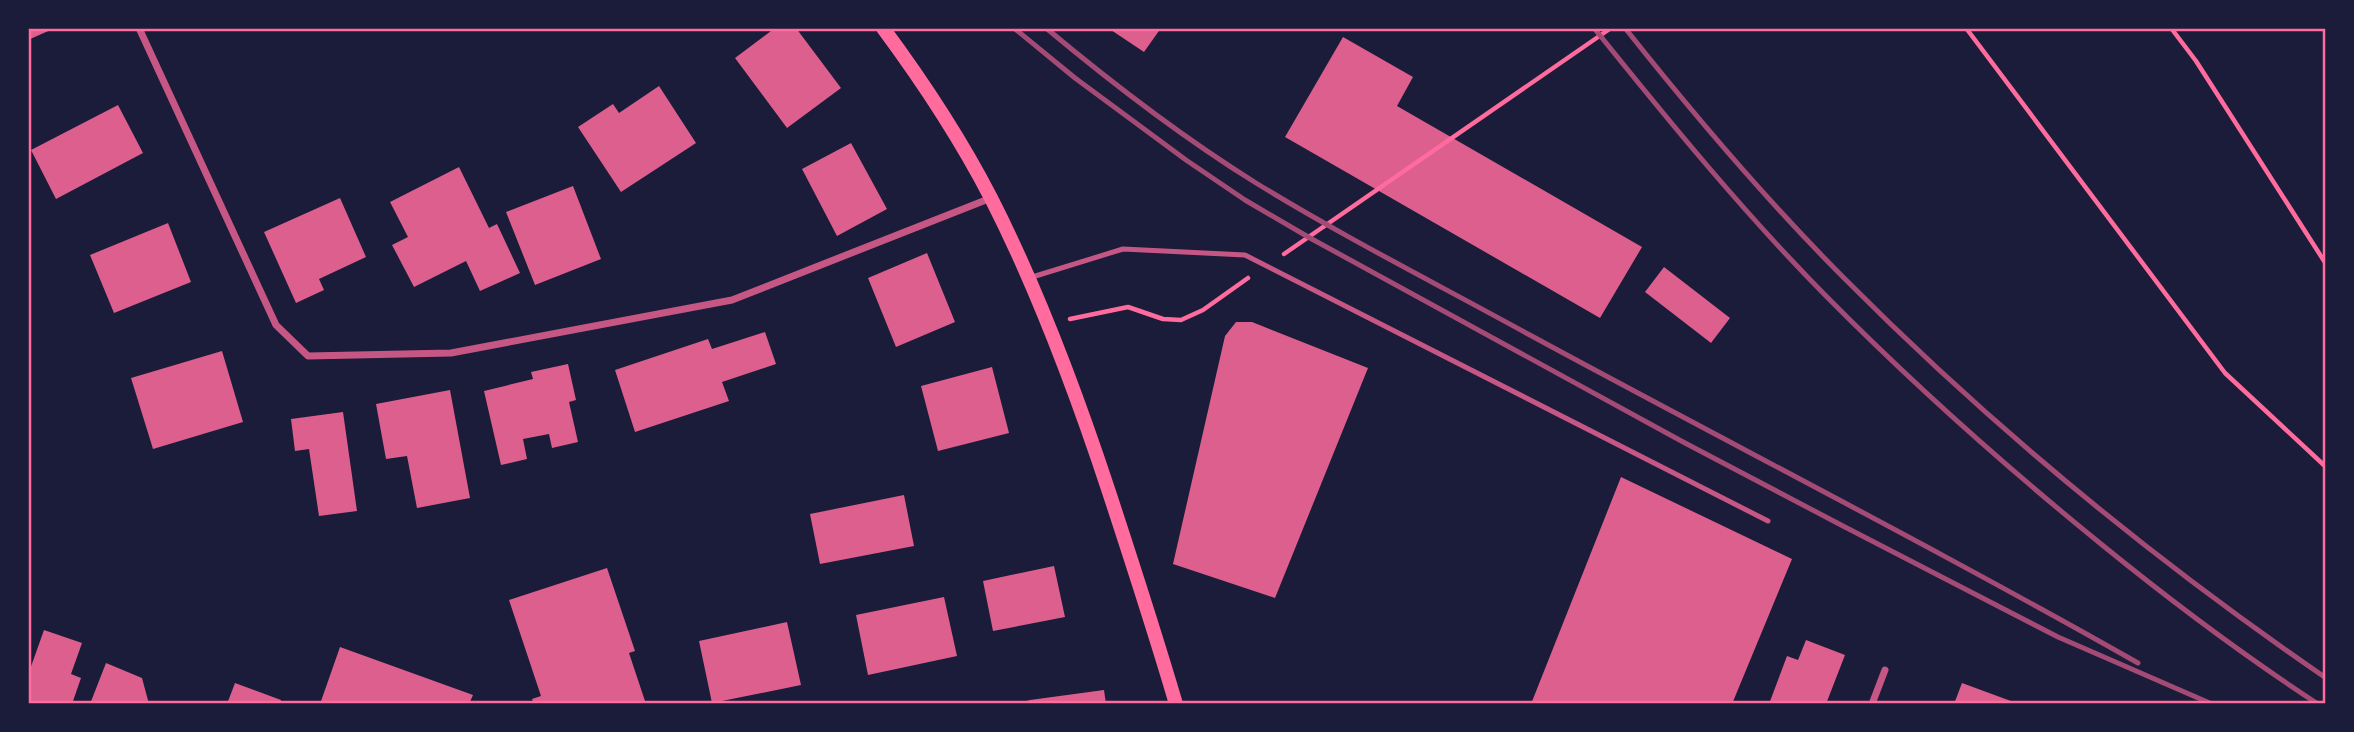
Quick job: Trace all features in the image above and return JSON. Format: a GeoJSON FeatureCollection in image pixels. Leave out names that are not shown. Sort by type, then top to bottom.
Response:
{"type":"FeatureCollection","features":[{"type":"Feature","properties":{"kind":"main road"},"geometry":{"type":"LineString","coordinates":[[883,28],[952,128],[991,198],[1049,324],[1098,459],[1176,704]]}},
{"type":"Feature","properties":{"kind":"street"},"geometry":{"type":"LineString","coordinates":[[139,28],[276,325],[308,356],[451,353],[732,300],[991,198]]}},
{"type":"Feature","properties":{"kind":"street"},"geometry":{"type":"LineString","coordinates":[[1872,704],[1885,670]]}},
{"type":"Feature","properties":{"kind":"lane"},"geometry":{"type":"LineString","coordinates":[[1029,278],[1124,249],[1245,255],[1768,521]]}},
{"type":"Feature","properties":{"kind":"path"},"geometry":{"type":"LineString","coordinates":[[1279,257],[1611,28]]}},
{"type":"Feature","properties":{"kind":"path"},"geometry":{"type":"LineString","coordinates":[[1966,28],[2225,373],[2326,467]]}},
{"type":"Feature","properties":{"kind":"path"},"geometry":{"type":"LineString","coordinates":[[2172,28],[2326,264]]}},
{"type":"Feature","properties":{"kind":"path"},"geometry":{"type":"LineString","coordinates":[[1049,324],[1129,307],[1163,320],[1181,320],[1203,310],[1256,273]]}},
{"type":"Feature","properties":{"kind":"building"},"geometry":{"type":"Polygon","coordinates":[[[28,28],[55,28],[28,40],[28,28]]]}},
{"type":"Feature","properties":{"kind":"building"},"geometry":{"type":"Polygon","coordinates":[[[775,28],[796,28],[841,88],[787,128],[735,58],[775,28]]]}},
{"type":"Feature","properties":{"kind":"building"},"geometry":{"type":"Polygon","coordinates":[[[1108,28],[1161,28],[1144,52],[1108,28]]]}},
{"type":"Feature","properties":{"kind":"building"},"geometry":{"type":"Polygon","coordinates":[[[1343,37],[1413,77],[1397,106],[1642,247],[1600,318],[1285,137],[1343,37]]]}},
{"type":"Feature","properties":{"kind":"building"},"geometry":{"type":"Polygon","coordinates":[[[659,86],[696,143],[621,192],[578,127],[613,104],[619,113],[659,86]]]}},
{"type":"Feature","properties":{"kind":"building"},"geometry":{"type":"Polygon","coordinates":[[[118,105],[143,153],[56,199],[31,150],[118,105]]]}},
{"type":"Feature","properties":{"kind":"building"},"geometry":{"type":"Polygon","coordinates":[[[851,143],[887,209],[837,236],[802,169],[851,143]]]}},
{"type":"Feature","properties":{"kind":"building"},"geometry":{"type":"Polygon","coordinates":[[[459,167],[489,228],[497,224],[520,273],[480,291],[466,261],[414,287],[392,245],[408,237],[390,202],[459,167]]]}},
{"type":"Feature","properties":{"kind":"building"},"geometry":{"type":"Polygon","coordinates":[[[573,186],[601,259],[535,285],[506,212],[573,186]]]}},
{"type":"Feature","properties":{"kind":"building"},"geometry":{"type":"Polygon","coordinates":[[[340,198],[366,257],[319,279],[324,290],[296,303],[264,232],[340,198]]]}},
{"type":"Feature","properties":{"kind":"building"},"geometry":{"type":"Polygon","coordinates":[[[168,223],[191,282],[114,313],[90,255],[168,223]]]}},
{"type":"Feature","properties":{"kind":"building"},"geometry":{"type":"Polygon","coordinates":[[[927,253],[955,322],[896,347],[868,278],[927,253]]]}},
{"type":"Feature","properties":{"kind":"building"},"geometry":{"type":"Polygon","coordinates":[[[1664,267],[1730,318],[1711,343],[1645,292],[1664,267]]]}},
{"type":"Feature","properties":{"kind":"building"},"geometry":{"type":"Polygon","coordinates":[[[1236,322],[1252,322],[1368,368],[1275,598],[1173,564],[1225,336],[1236,322]]]}},
{"type":"Feature","properties":{"kind":"building"},"geometry":{"type":"Polygon","coordinates":[[[765,332],[776,364],[722,382],[729,401],[635,432],[615,370],[708,339],[712,349],[765,332]]]}},
{"type":"Feature","properties":{"kind":"building"},"geometry":{"type":"Polygon","coordinates":[[[222,351],[243,422],[153,449],[131,378],[222,351]]]}},
{"type":"Feature","properties":{"kind":"building"},"geometry":{"type":"Polygon","coordinates":[[[568,364],[576,400],[569,402],[578,442],[552,448],[549,434],[523,439],[527,459],[501,465],[484,391],[533,379],[531,372],[568,364]]]}},
{"type":"Feature","properties":{"kind":"building"},"geometry":{"type":"Polygon","coordinates":[[[992,367],[1009,433],[938,451],[921,386],[992,367]]]}},
{"type":"Feature","properties":{"kind":"building"},"geometry":{"type":"Polygon","coordinates":[[[450,390],[470,498],[417,508],[407,456],[386,459],[376,404],[450,390]]]}},
{"type":"Feature","properties":{"kind":"building"},"geometry":{"type":"Polygon","coordinates":[[[343,412],[357,511],[319,516],[309,449],[295,451],[291,419],[343,412]]]}},
{"type":"Feature","properties":{"kind":"building"},"geometry":{"type":"Polygon","coordinates":[[[1621,477],[1792,559],[1732,704],[1531,704],[1621,477]]]}},
{"type":"Feature","properties":{"kind":"building"},"geometry":{"type":"Polygon","coordinates":[[[904,495],[914,546],[820,564],[810,514],[904,495]]]}},
{"type":"Feature","properties":{"kind":"building"},"geometry":{"type":"Polygon","coordinates":[[[1054,566],[1065,617],[993,631],[983,581],[1054,566]]]}},
{"type":"Feature","properties":{"kind":"building"},"geometry":{"type":"Polygon","coordinates":[[[607,568],[635,651],[629,653],[646,704],[534,704],[532,699],[541,696],[509,600],[607,568]]]}},
{"type":"Feature","properties":{"kind":"building"},"geometry":{"type":"Polygon","coordinates":[[[944,597],[957,656],[868,675],[856,615],[944,597]]]}},
{"type":"Feature","properties":{"kind":"building"},"geometry":{"type":"Polygon","coordinates":[[[787,622],[801,685],[712,703],[699,641],[787,622]]]}},
{"type":"Feature","properties":{"kind":"building"},"geometry":{"type":"Polygon","coordinates":[[[44,630],[82,643],[71,674],[81,678],[72,704],[28,704],[28,675],[44,630]]]}},
{"type":"Feature","properties":{"kind":"building"},"geometry":{"type":"Polygon","coordinates":[[[1806,640],[1845,655],[1826,704],[1769,704],[1787,656],[1798,660],[1806,640]]]}},
{"type":"Feature","properties":{"kind":"building"},"geometry":{"type":"Polygon","coordinates":[[[340,647],[473,695],[469,704],[320,704],[340,647]]]}},
{"type":"Feature","properties":{"kind":"building"},"geometry":{"type":"Polygon","coordinates":[[[106,663],[142,678],[149,704],[90,704],[106,663]]]}},
{"type":"Feature","properties":{"kind":"building"},"geometry":{"type":"Polygon","coordinates":[[[235,683],[281,700],[280,704],[227,704],[235,683]]]}},
{"type":"Feature","properties":{"kind":"building"},"geometry":{"type":"Polygon","coordinates":[[[1962,683],[2019,704],[1954,704],[1962,683]]]}},
{"type":"Feature","properties":{"kind":"building"},"geometry":{"type":"Polygon","coordinates":[[[1104,690],[1106,704],[1016,704],[1030,700],[1104,690]]]}},
{"type":"Feature","properties":{"kind":"railway"},"geometry":{"type":"LineString","coordinates":[[1014,28],[1075,78],[1186,160],[1245,200],[1310,238],[1843,526],[2058,637],[2212,704]]}},
{"type":"Feature","properties":{"kind":"railway"},"geometry":{"type":"LineString","coordinates":[[1046,28],[1175,129],[1289,203],[2138,663]]}},
{"type":"Feature","properties":{"kind":"railway"},"geometry":{"type":"LineString","coordinates":[[1594,28],[1765,232],[1826,296],[1926,393],[2030,485],[2127,565],[2235,647],[2318,704]]}},
{"type":"Feature","properties":{"kind":"railway"},"geometry":{"type":"LineString","coordinates":[[1625,28],[1704,125],[1787,219],[1845,279],[1958,387],[2076,490],[2137,539],[2326,678]]}}]}
